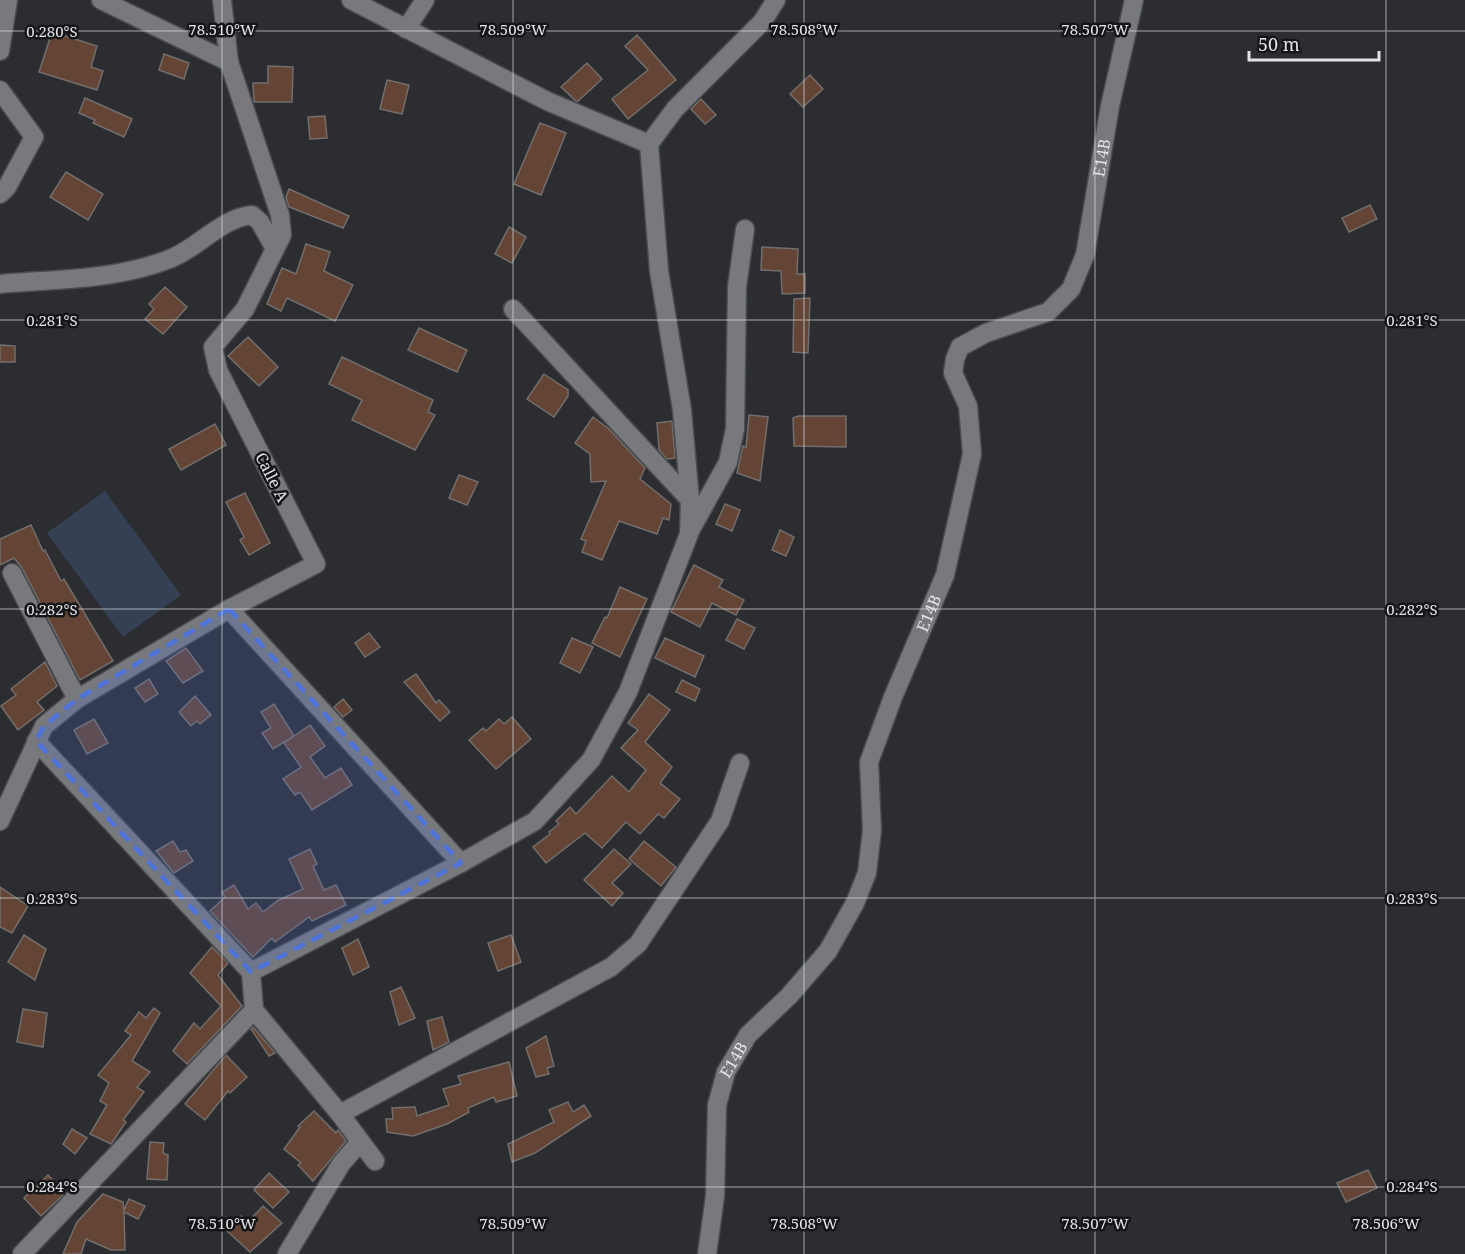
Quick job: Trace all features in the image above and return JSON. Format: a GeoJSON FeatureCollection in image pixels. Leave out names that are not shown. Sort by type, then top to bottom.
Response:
{"type":"FeatureCollection","features":[{"type":"Feature","properties":{"kind":"street"},"geometry":{"type":"LineString","coordinates":[[0,51],[8,0]]}},
{"type":"Feature","properties":{"kind":"street"},"geometry":{"type":"LineString","coordinates":[[101,0],[229,62]]}},
{"type":"Feature","properties":{"kind":"street","name":"Calle A"},"geometry":{"type":"LineString","coordinates":[[0,821],[44,726],[77,699],[229,609],[316,564],[218,370],[213,354],[213,347],[220,337],[245,309],[282,235],[280,215],[229,62],[222,0]]}},
{"type":"Feature","properties":{"kind":"street"},"geometry":{"type":"LineString","coordinates":[[351,0],[547,101],[649,144]]}},
{"type":"Feature","properties":{"kind":"street"},"geometry":{"type":"LineString","coordinates":[[406,28],[425,0]]}},
{"type":"Feature","properties":{"kind":"street"},"geometry":{"type":"LineString","coordinates":[[688,534],[690,500],[682,410],[659,271],[649,144],[675,109],[762,22],[776,0]]}},
{"type":"Feature","properties":{"kind":"street","name":"E14B"},"geometry":{"type":"LineString","coordinates":[[707,1254],[715,1196],[717,1106],[726,1072],[748,1035],[789,996],[828,951],[855,903],[867,873],[872,830],[869,762],[893,697],[945,575],[972,454],[968,406],[953,373],[955,359],[960,347],[986,333],[1048,312],[1071,290],[1085,255],[1110,106],[1134,0]]}},
{"type":"Feature","properties":{"kind":"street"},"geometry":{"type":"LineString","coordinates":[[0,194],[7,187],[34,137],[2,95]]}},
{"type":"Feature","properties":{"kind":"street"},"geometry":{"type":"LineString","coordinates":[[0,284],[108,274],[148,266],[173,258],[238,217],[252,215],[260,222],[275,249]]}},
{"type":"Feature","properties":{"kind":"street"},"geometry":{"type":"LineString","coordinates":[[251,972],[461,863],[535,821],[591,760],[628,692],[688,534],[728,462],[735,429],[737,287],[745,229]]}},
{"type":"Feature","properties":{"kind":"street"},"geometry":{"type":"LineString","coordinates":[[513,309],[690,500]]}},
{"type":"Feature","properties":{"kind":"street"},"geometry":{"type":"LineString","coordinates":[[12,573],[77,699]]}},
{"type":"Feature","properties":{"kind":"street"},"geometry":{"type":"LineString","coordinates":[[229,609],[461,863]]}},
{"type":"Feature","properties":{"kind":"street"},"geometry":{"type":"LineString","coordinates":[[36,741],[251,972],[254,1010],[340,1114],[375,1161]]}},
{"type":"Feature","properties":{"kind":"street"},"geometry":{"type":"LineString","coordinates":[[340,1114],[611,967],[638,944],[720,821],[740,763]]}},
{"type":"Feature","properties":{"kind":"street"},"geometry":{"type":"LineString","coordinates":[[22,1254],[254,1010]]}},
{"type":"Feature","properties":{"kind":"street"},"geometry":{"type":"LineString","coordinates":[[287,1254],[341,1164],[360,1142]]}},
{"type":"Feature","properties":{"kind":"highlighted area"},"geometry":{"type":"Polygon","coordinates":[[[229,609],[461,863],[251,972],[36,741],[44,726],[77,699],[229,609]]]}},
{"type":"Feature","properties":{"kind":"shaded area"},"geometry":{"type":"Polygon","coordinates":[[[105,491],[181,595],[123,637],[47,533],[105,491]]]}},
{"type":"Feature","properties":{"kind":"building"},"geometry":{"type":"Polygon","coordinates":[[[52,32],[97,46],[91,67],[103,71],[97,90],[39,72],[52,32]]]}},
{"type":"Feature","properties":{"kind":"building"},"geometry":{"type":"Polygon","coordinates":[[[637,35],[676,80],[628,119],[612,99],[648,70],[625,46],[637,35]]]}},
{"type":"Feature","properties":{"kind":"building"},"geometry":{"type":"Polygon","coordinates":[[[164,54],[189,63],[184,79],[159,70],[164,54]]]}},
{"type":"Feature","properties":{"kind":"building"},"geometry":{"type":"Polygon","coordinates":[[[587,63],[602,79],[577,102],[561,87],[587,63]]]}},
{"type":"Feature","properties":{"kind":"building"},"geometry":{"type":"Polygon","coordinates":[[[268,66],[293,67],[292,102],[254,102],[253,83],[268,83],[268,66]]]}},
{"type":"Feature","properties":{"kind":"building"},"geometry":{"type":"Polygon","coordinates":[[[810,75],[823,89],[803,107],[790,94],[810,75]]]}},
{"type":"Feature","properties":{"kind":"building"},"geometry":{"type":"Polygon","coordinates":[[[387,80],[409,85],[402,114],[380,109],[387,80]]]}},
{"type":"Feature","properties":{"kind":"building"},"geometry":{"type":"Polygon","coordinates":[[[85,98],[132,119],[124,137],[93,123],[95,120],[79,113],[85,98]]]}},
{"type":"Feature","properties":{"kind":"building"},"geometry":{"type":"Polygon","coordinates":[[[701,99],[716,115],[705,124],[691,109],[701,99]]]}},
{"type":"Feature","properties":{"kind":"building"},"geometry":{"type":"Polygon","coordinates":[[[325,116],[327,138],[310,139],[308,117],[325,116]]]}},
{"type":"Feature","properties":{"kind":"building"},"geometry":{"type":"Polygon","coordinates":[[[540,123],[566,133],[541,195],[514,184],[540,123]]]}},
{"type":"Feature","properties":{"kind":"building"},"geometry":{"type":"Polygon","coordinates":[[[66,172],[103,194],[88,220],[50,197],[66,172]]]}},
{"type":"Feature","properties":{"kind":"building"},"geometry":{"type":"Polygon","coordinates":[[[289,189],[349,216],[343,228],[289,207],[286,197],[289,189]]]}},
{"type":"Feature","properties":{"kind":"building"},"geometry":{"type":"Polygon","coordinates":[[[1370,205],[1377,219],[1349,232],[1342,218],[1370,205]]]}},
{"type":"Feature","properties":{"kind":"building"},"geometry":{"type":"Polygon","coordinates":[[[509,227],[526,237],[512,263],[495,254],[509,227]]]}},
{"type":"Feature","properties":{"kind":"building"},"geometry":{"type":"Polygon","coordinates":[[[306,244],[330,252],[324,271],[353,285],[335,321],[287,298],[281,311],[267,304],[282,268],[296,274],[306,244]]]}},
{"type":"Feature","properties":{"kind":"building"},"geometry":{"type":"Polygon","coordinates":[[[762,247],[798,249],[797,274],[805,274],[805,293],[782,294],[781,271],[761,270],[762,247]]]}},
{"type":"Feature","properties":{"kind":"building"},"geometry":{"type":"Polygon","coordinates":[[[165,287],[187,307],[163,334],[145,319],[154,309],[149,304],[165,287]]]}},
{"type":"Feature","properties":{"kind":"building"},"geometry":{"type":"Polygon","coordinates":[[[810,298],[808,353],[793,352],[794,299],[810,298]]]}},
{"type":"Feature","properties":{"kind":"building"},"geometry":{"type":"Polygon","coordinates":[[[419,328],[467,350],[457,372],[408,350],[419,328]]]}},
{"type":"Feature","properties":{"kind":"building"},"geometry":{"type":"Polygon","coordinates":[[[248,337],[278,367],[259,386],[228,356],[248,337]]]}},
{"type":"Feature","properties":{"kind":"building"},"geometry":{"type":"Polygon","coordinates":[[[0,345],[15,346],[15,362],[0,362],[0,345]]]}},
{"type":"Feature","properties":{"kind":"building"},"geometry":{"type":"Polygon","coordinates":[[[342,357],[433,400],[428,412],[435,415],[415,450],[352,420],[362,400],[329,384],[342,357]]]}},
{"type":"Feature","properties":{"kind":"building"},"geometry":{"type":"Polygon","coordinates":[[[544,374],[568,390],[568,396],[554,417],[527,399],[544,374]]]}},
{"type":"Feature","properties":{"kind":"building"},"geometry":{"type":"Polygon","coordinates":[[[749,415],[768,417],[760,481],[737,473],[743,446],[746,447],[749,415]]]}},
{"type":"Feature","properties":{"kind":"building"},"geometry":{"type":"Polygon","coordinates":[[[798,416],[846,416],[846,447],[794,446],[793,418],[798,416]]]}},
{"type":"Feature","properties":{"kind":"building"},"geometry":{"type":"Polygon","coordinates":[[[593,417],[609,429],[645,468],[640,479],[671,504],[669,520],[663,518],[657,534],[619,521],[602,560],[582,552],[586,541],[581,539],[606,481],[591,482],[590,454],[575,443],[593,417]]]}},
{"type":"Feature","properties":{"kind":"building"},"geometry":{"type":"Polygon","coordinates":[[[672,421],[675,458],[667,459],[659,450],[657,423],[672,421]]]}},
{"type":"Feature","properties":{"kind":"building"},"geometry":{"type":"Polygon","coordinates":[[[215,424],[226,445],[181,470],[169,449],[215,424]]]}},
{"type":"Feature","properties":{"kind":"building"},"geometry":{"type":"Polygon","coordinates":[[[459,475],[478,482],[467,505],[449,498],[459,475]]]}},
{"type":"Feature","properties":{"kind":"building"},"geometry":{"type":"Polygon","coordinates":[[[245,493],[270,543],[249,555],[240,540],[244,537],[226,502],[245,493]]]}},
{"type":"Feature","properties":{"kind":"building"},"geometry":{"type":"Polygon","coordinates":[[[725,504],[740,510],[732,531],[716,524],[725,504]]]}},
{"type":"Feature","properties":{"kind":"building"},"geometry":{"type":"Polygon","coordinates":[[[31,525],[61,581],[64,579],[113,661],[80,680],[22,568],[14,558],[0,565],[0,539],[31,525]]]}},
{"type":"Feature","properties":{"kind":"building"},"geometry":{"type":"Polygon","coordinates":[[[780,530],[794,537],[786,556],[772,550],[780,530]]]}},
{"type":"Feature","properties":{"kind":"building"},"geometry":{"type":"Polygon","coordinates":[[[694,565],[723,580],[719,587],[744,600],[736,615],[712,603],[700,627],[671,612],[694,565]]]}},
{"type":"Feature","properties":{"kind":"building"},"geometry":{"type":"Polygon","coordinates":[[[620,587],[647,599],[620,657],[592,643],[605,617],[607,618],[620,587]]]}},
{"type":"Feature","properties":{"kind":"building"},"geometry":{"type":"Polygon","coordinates":[[[737,619],[755,628],[744,649],[726,640],[737,619]]]}},
{"type":"Feature","properties":{"kind":"building"},"geometry":{"type":"Polygon","coordinates":[[[369,633],[380,647],[365,657],[355,643],[369,633]]]}},
{"type":"Feature","properties":{"kind":"building"},"geometry":{"type":"Polygon","coordinates":[[[572,638],[593,647],[580,673],[560,663],[572,638]]]}},
{"type":"Feature","properties":{"kind":"building"},"geometry":{"type":"Polygon","coordinates":[[[665,638],[704,656],[695,677],[655,658],[665,638]]]}},
{"type":"Feature","properties":{"kind":"building"},"geometry":{"type":"Polygon","coordinates":[[[186,648],[203,671],[183,683],[166,661],[186,648]]]}},
{"type":"Feature","properties":{"kind":"building"},"geometry":{"type":"Polygon","coordinates":[[[45,662],[57,686],[37,702],[44,710],[18,730],[1,706],[16,695],[11,689],[45,662]]]}},
{"type":"Feature","properties":{"kind":"building"},"geometry":{"type":"Polygon","coordinates":[[[416,674],[436,703],[439,700],[450,712],[440,721],[404,682],[416,674]]]}},
{"type":"Feature","properties":{"kind":"building"},"geometry":{"type":"Polygon","coordinates":[[[149,679],[158,694],[145,702],[135,688],[149,679]]]}},
{"type":"Feature","properties":{"kind":"building"},"geometry":{"type":"Polygon","coordinates":[[[682,680],[700,689],[695,701],[676,692],[682,680]]]}},
{"type":"Feature","properties":{"kind":"building"},"geometry":{"type":"Polygon","coordinates":[[[649,694],[670,710],[645,742],[672,767],[660,783],[680,799],[664,818],[658,814],[640,834],[626,822],[602,848],[585,833],[546,863],[533,847],[550,834],[549,832],[559,824],[556,821],[570,807],[576,814],[612,776],[629,792],[646,770],[621,748],[638,730],[628,723],[649,694]]]}},
{"type":"Feature","properties":{"kind":"building"},"geometry":{"type":"Polygon","coordinates":[[[195,696],[211,715],[200,724],[197,721],[191,726],[179,712],[195,696]]]}},
{"type":"Feature","properties":{"kind":"building"},"geometry":{"type":"Polygon","coordinates":[[[343,699],[352,710],[343,717],[334,707],[343,699]]]}},
{"type":"Feature","properties":{"kind":"building"},"geometry":{"type":"Polygon","coordinates":[[[274,704],[294,736],[273,749],[262,733],[271,728],[261,712],[274,704]]]}},
{"type":"Feature","properties":{"kind":"building"},"geometry":{"type":"Polygon","coordinates":[[[512,717],[531,739],[496,769],[469,740],[483,728],[486,731],[499,719],[504,724],[512,717]]]}},
{"type":"Feature","properties":{"kind":"building"},"geometry":{"type":"Polygon","coordinates":[[[94,719],[108,743],[87,754],[74,730],[94,719]]]}},
{"type":"Feature","properties":{"kind":"building"},"geometry":{"type":"Polygon","coordinates":[[[310,725],[325,746],[310,757],[325,778],[341,768],[352,785],[312,810],[300,792],[295,795],[283,779],[301,767],[284,743],[310,725]]]}},
{"type":"Feature","properties":{"kind":"building"},"geometry":{"type":"Polygon","coordinates":[[[173,841],[180,852],[186,850],[193,861],[174,873],[156,851],[173,841]]]}},
{"type":"Feature","properties":{"kind":"building"},"geometry":{"type":"Polygon","coordinates":[[[644,841],[676,867],[661,886],[629,859],[644,841]]]}},
{"type":"Feature","properties":{"kind":"building"},"geometry":{"type":"Polygon","coordinates":[[[310,849],[317,864],[313,866],[324,890],[336,885],[346,905],[312,921],[309,917],[275,942],[272,938],[253,957],[210,911],[225,897],[222,892],[234,885],[248,909],[256,903],[263,912],[277,901],[303,889],[289,859],[310,849]]]}},
{"type":"Feature","properties":{"kind":"building"},"geometry":{"type":"Polygon","coordinates":[[[614,849],[631,864],[612,883],[623,893],[612,906],[584,880],[614,849]]]}},
{"type":"Feature","properties":{"kind":"building"},"geometry":{"type":"Polygon","coordinates":[[[0,887],[28,906],[12,933],[0,927],[0,887]]]}},
{"type":"Feature","properties":{"kind":"building"},"geometry":{"type":"Polygon","coordinates":[[[24,935],[46,949],[35,980],[8,962],[24,935]]]}},
{"type":"Feature","properties":{"kind":"building"},"geometry":{"type":"Polygon","coordinates":[[[511,935],[521,962],[498,971],[488,943],[511,935]]]}},
{"type":"Feature","properties":{"kind":"building"},"geometry":{"type":"Polygon","coordinates":[[[358,939],[369,967],[353,975],[342,948],[358,939]]]}},
{"type":"Feature","properties":{"kind":"building"},"geometry":{"type":"Polygon","coordinates":[[[212,947],[228,963],[218,975],[242,1006],[187,1064],[173,1051],[194,1023],[200,1029],[221,1006],[190,973],[212,947]]]}},
{"type":"Feature","properties":{"kind":"building"},"geometry":{"type":"Polygon","coordinates":[[[401,987],[415,1018],[399,1025],[390,992],[401,987]]]}},
{"type":"Feature","properties":{"kind":"building"},"geometry":{"type":"Polygon","coordinates":[[[154,1008],[160,1013],[132,1061],[150,1072],[137,1087],[144,1092],[123,1120],[126,1122],[111,1144],[90,1134],[107,1105],[100,1101],[109,1083],[98,1075],[131,1035],[125,1031],[139,1012],[146,1018],[154,1008]]]}},
{"type":"Feature","properties":{"kind":"building"},"geometry":{"type":"Polygon","coordinates":[[[23,1009],[47,1013],[43,1047],[17,1042],[23,1009]]]}},
{"type":"Feature","properties":{"kind":"building"},"geometry":{"type":"Polygon","coordinates":[[[442,1017],[449,1042],[433,1050],[427,1021],[442,1017]]]}},
{"type":"Feature","properties":{"kind":"building"},"geometry":{"type":"Polygon","coordinates":[[[253,1027],[275,1053],[269,1056],[251,1029],[253,1027]]]}},
{"type":"Feature","properties":{"kind":"building"},"geometry":{"type":"Polygon","coordinates":[[[546,1036],[554,1066],[547,1068],[549,1074],[536,1077],[526,1048],[546,1036]]]}},
{"type":"Feature","properties":{"kind":"building"},"geometry":{"type":"Polygon","coordinates":[[[226,1055],[247,1077],[230,1093],[228,1091],[205,1120],[185,1104],[226,1055]]]}},
{"type":"Feature","properties":{"kind":"building"},"geometry":{"type":"Polygon","coordinates":[[[509,1062],[517,1096],[496,1102],[494,1097],[468,1108],[469,1112],[447,1124],[413,1136],[387,1132],[386,1119],[393,1119],[392,1108],[415,1107],[417,1116],[449,1105],[443,1089],[461,1084],[458,1076],[509,1062]]]}},
{"type":"Feature","properties":{"kind":"building"},"geometry":{"type":"Polygon","coordinates":[[[568,1102],[573,1112],[584,1105],[591,1116],[535,1153],[512,1162],[508,1144],[554,1122],[549,1110],[568,1102]]]}},
{"type":"Feature","properties":{"kind":"building"},"geometry":{"type":"Polygon","coordinates":[[[314,1111],[336,1133],[338,1130],[346,1141],[313,1181],[298,1165],[301,1163],[284,1149],[300,1127],[298,1126],[314,1111]]]}},
{"type":"Feature","properties":{"kind":"building"},"geometry":{"type":"Polygon","coordinates":[[[72,1129],[87,1138],[75,1154],[63,1144],[72,1129]]]}},
{"type":"Feature","properties":{"kind":"building"},"geometry":{"type":"Polygon","coordinates":[[[150,1142],[164,1143],[163,1153],[168,1155],[167,1180],[147,1179],[150,1142]]]}},
{"type":"Feature","properties":{"kind":"building"},"geometry":{"type":"Polygon","coordinates":[[[1368,1170],[1377,1188],[1346,1202],[1337,1183],[1368,1170]]]}},
{"type":"Feature","properties":{"kind":"building"},"geometry":{"type":"Polygon","coordinates":[[[269,1173],[289,1192],[273,1208],[254,1190],[269,1173]]]}},
{"type":"Feature","properties":{"kind":"building"},"geometry":{"type":"Polygon","coordinates":[[[48,1175],[65,1193],[41,1216],[24,1198],[48,1175]]]}},
{"type":"Feature","properties":{"kind":"building"},"geometry":{"type":"Polygon","coordinates":[[[103,1194],[123,1202],[124,1210],[129,1199],[145,1206],[138,1219],[124,1212],[125,1250],[111,1250],[86,1239],[81,1254],[63,1254],[77,1222],[103,1194]]]}},
{"type":"Feature","properties":{"kind":"building"},"geometry":{"type":"Polygon","coordinates":[[[263,1206],[282,1223],[250,1252],[227,1231],[241,1216],[248,1222],[263,1206]]]}}]}
